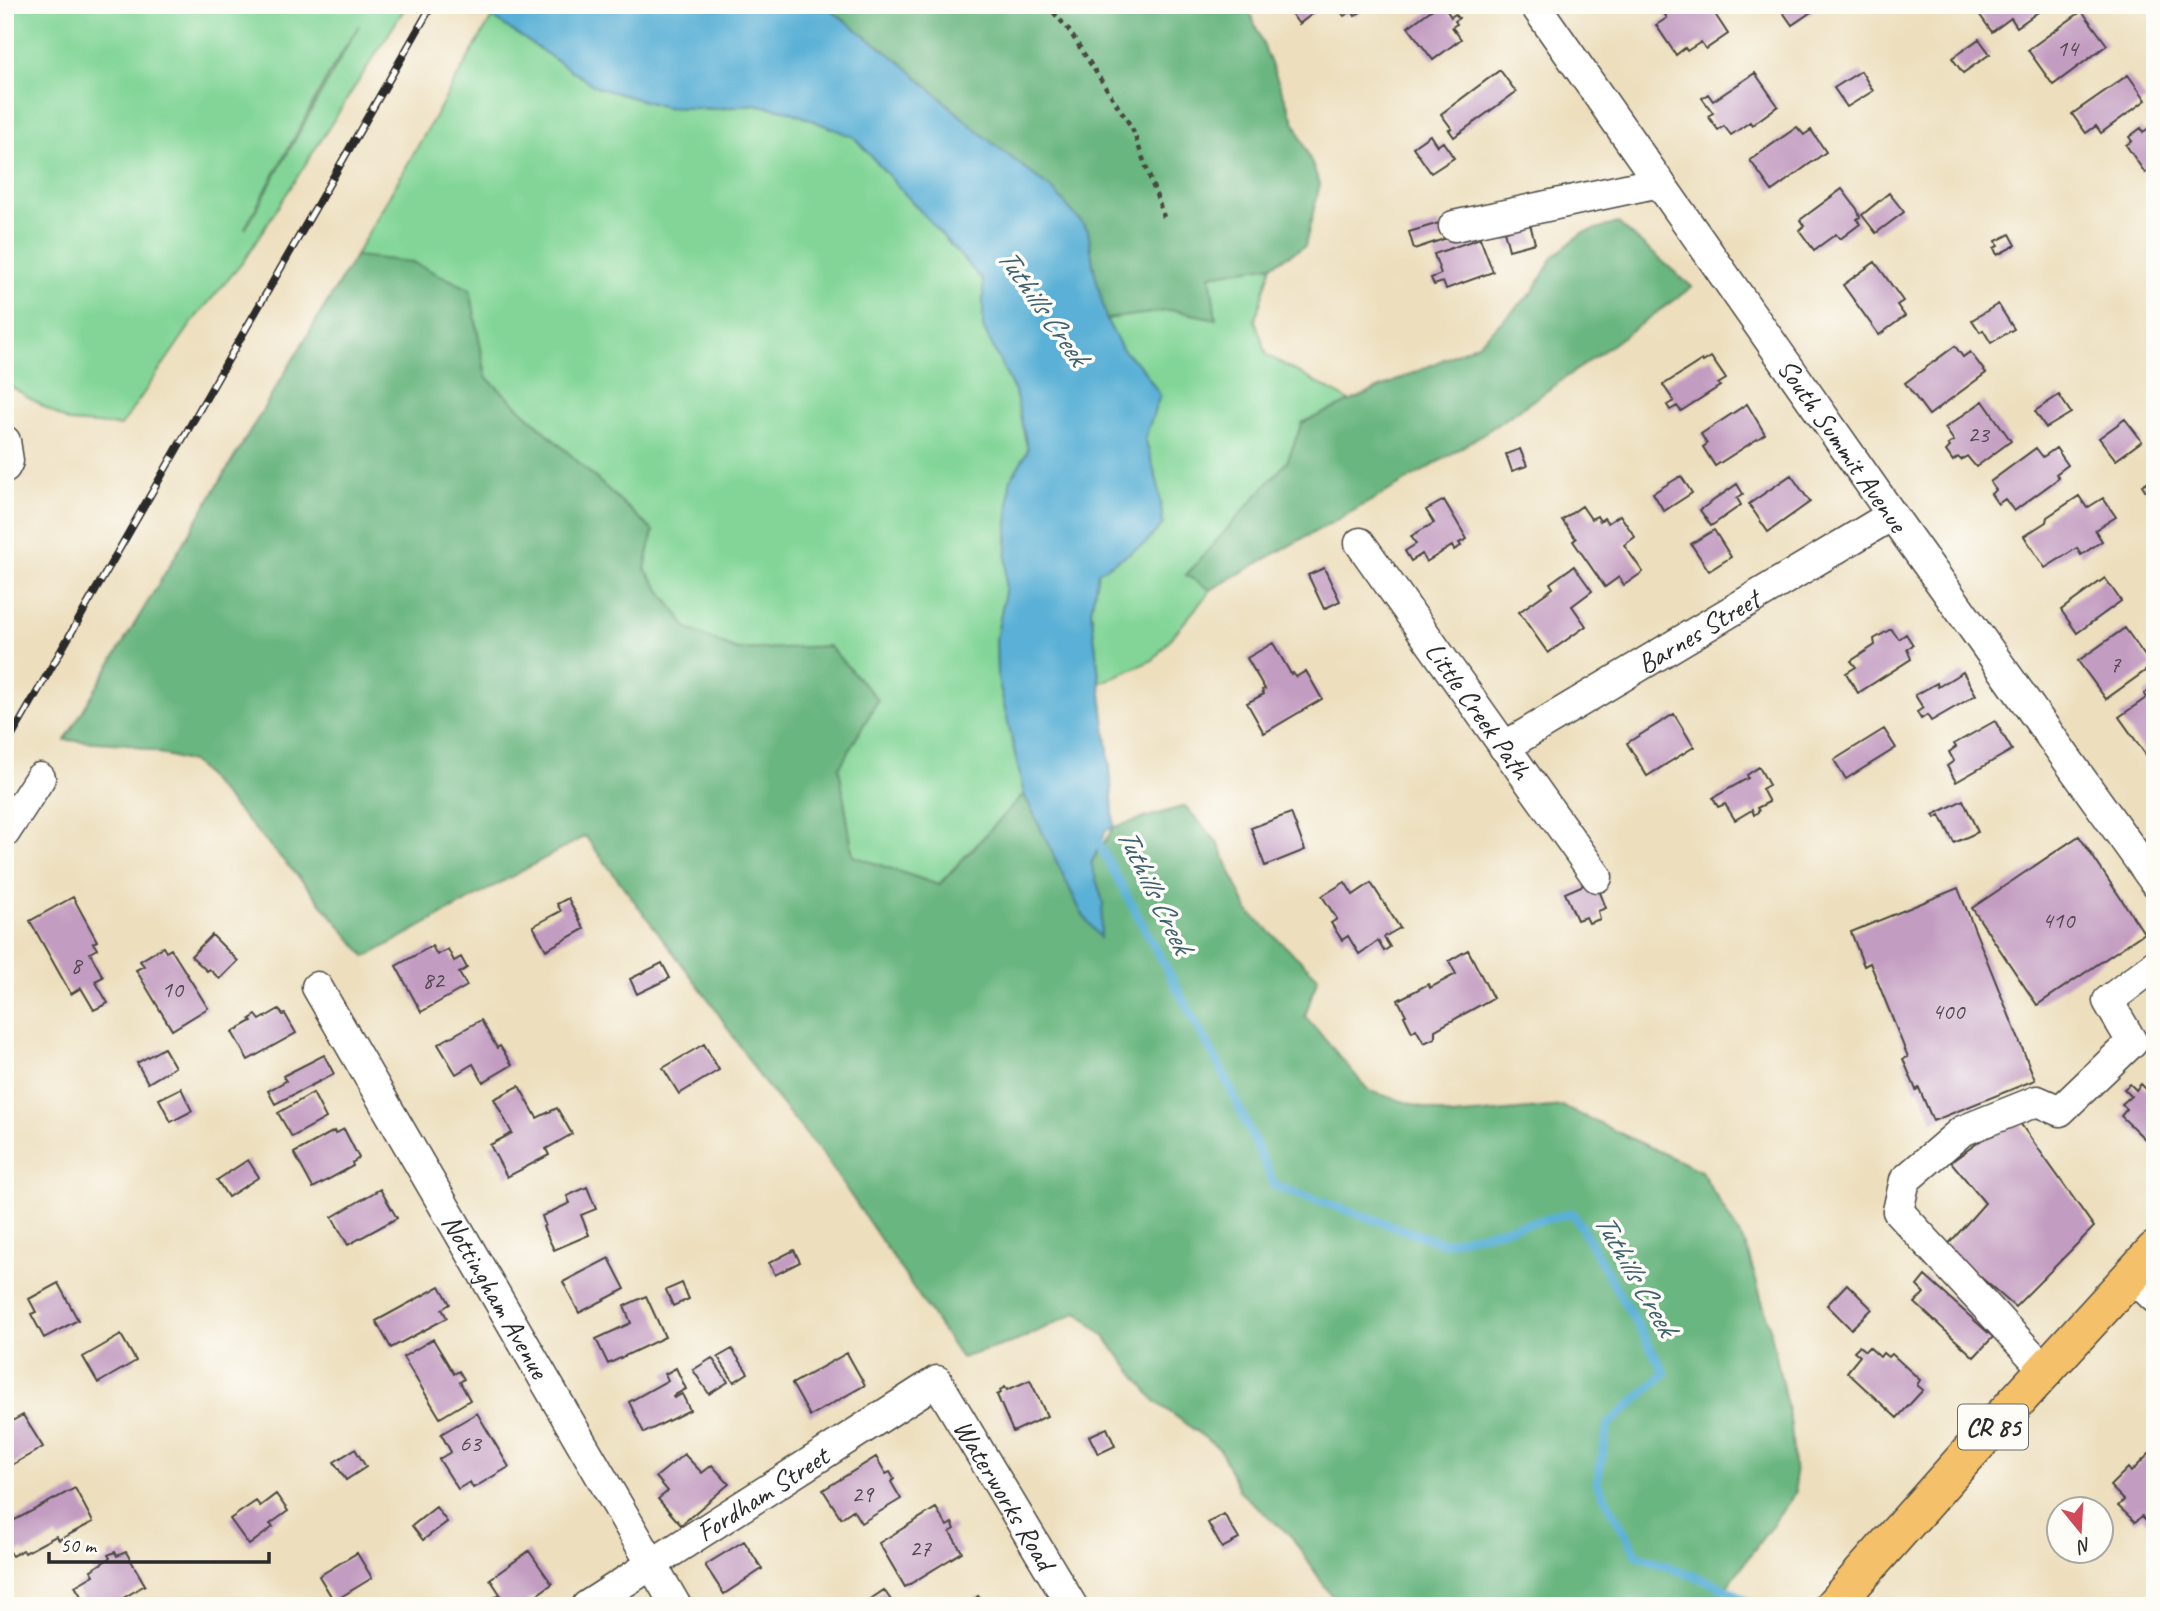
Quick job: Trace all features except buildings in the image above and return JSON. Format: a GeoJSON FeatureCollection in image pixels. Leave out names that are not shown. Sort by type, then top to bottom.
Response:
{"type":"FeatureCollection","features":[{"type":"Feature","properties":{"kind":"main road","name":"CR 85"},"geometry":{"type":"LineString","coordinates":[[1833,1606],[2045,1370],[2147,1274]]}},
{"type":"Feature","properties":{"kind":"street","name":"South Summit Avenue"},"geometry":{"type":"LineString","coordinates":[[1535,5],[1892,515],[2155,882]]}},
{"type":"Feature","properties":{"kind":"street"},"geometry":{"type":"LineString","coordinates":[[1454,226],[1659,182]]}},
{"type":"Feature","properties":{"kind":"street"},"geometry":{"type":"LineString","coordinates":[[5,441],[8,461],[5,467]]}},
{"type":"Feature","properties":{"kind":"street","name":"Barnes Street"},"geometry":{"type":"LineString","coordinates":[[1504,747],[1892,515]]}},
{"type":"Feature","properties":{"kind":"street","name":"Little Creek Path"},"geometry":{"type":"LineString","coordinates":[[1360,543],[1597,877]]}},
{"type":"Feature","properties":{"kind":"street"},"geometry":{"type":"LineString","coordinates":[[5,832],[40,778]]}},
{"type":"Feature","properties":{"kind":"street"},"geometry":{"type":"LineString","coordinates":[[2045,1370],[1898,1211],[1905,1180],[1962,1131],[2038,1101],[2060,1111],[2132,1042],[2108,1001],[2155,965]]}},
{"type":"Feature","properties":{"kind":"street","name":"Nottingham Avenue"},"geometry":{"type":"LineString","coordinates":[[317,987],[676,1606]]}},
{"type":"Feature","properties":{"kind":"street","name":"Fordham Street"},"geometry":{"type":"LineString","coordinates":[[587,1606],[937,1381]]}},
{"type":"Feature","properties":{"kind":"street","name":"Waterworks Road"},"geometry":{"type":"LineString","coordinates":[[937,1381],[1072,1606]]}},
{"type":"Feature","properties":{"kind":"path"},"geometry":{"type":"LineString","coordinates":[[1046,5],[1068,29],[1132,128],[1164,217]]}},
{"type":"Feature","properties":{"kind":"green space"},"geometry":{"type":"Polygon","coordinates":[[[5,5],[407,5],[243,262],[196,317],[121,426],[69,422],[5,383],[5,5]],[[359,25],[329,74],[246,228],[359,25]]]}},
{"type":"Feature","properties":{"kind":"green space"},"geometry":{"type":"Polygon","coordinates":[[[824,5],[1247,5],[1320,184],[1305,246],[1272,265],[1210,275],[1216,319],[1173,310],[1106,319],[1088,230],[1055,192],[975,129],[904,65],[824,5]]]}},
{"type":"Feature","properties":{"kind":"green space"},"geometry":{"type":"Polygon","coordinates":[[[492,17],[596,87],[665,107],[718,109],[754,104],[789,111],[854,137],[983,281],[983,327],[1015,392],[1028,451],[1010,481],[1005,592],[996,640],[997,673],[1024,794],[938,885],[853,856],[839,768],[878,700],[829,647],[737,650],[688,629],[645,569],[653,531],[486,377],[470,289],[355,256],[492,17]]]}},
{"type":"Feature","properties":{"kind":"green space"},"geometry":{"type":"Polygon","coordinates":[[[1618,223],[1692,287],[1507,418],[1385,493],[1211,590],[1186,575],[1287,462],[1302,423],[1478,344],[1533,292],[1553,257],[1582,233],[1618,223]]]}},
{"type":"Feature","properties":{"kind":"green space"},"geometry":{"type":"Polygon","coordinates":[[[355,256],[412,262],[470,289],[486,377],[653,531],[645,569],[688,629],[737,650],[829,646],[878,700],[839,768],[853,856],[939,885],[1024,794],[1081,912],[1100,937],[1103,902],[1091,863],[1114,827],[1185,806],[1218,843],[1248,911],[1318,977],[1305,1016],[1369,1091],[1452,1116],[1562,1106],[1701,1171],[1746,1246],[1770,1328],[1791,1425],[1796,1492],[1713,1606],[1338,1606],[1291,1536],[1240,1492],[1220,1449],[1155,1401],[1103,1335],[1078,1312],[1017,1341],[961,1358],[824,1156],[761,1079],[712,1004],[585,836],[366,957],[306,885],[194,763],[128,744],[65,740],[355,256]]]}},
{"type":"Feature","properties":{"kind":"green space"},"geometry":{"type":"Polygon","coordinates":[[[1272,265],[1255,320],[1267,355],[1350,401],[1302,423],[1287,462],[1186,575],[1211,590],[1153,660],[1100,683],[1091,610],[1098,572],[1146,543],[1158,484],[1145,438],[1142,368],[1122,349],[1106,319],[1173,310],[1216,319],[1210,275],[1272,265]]]}},
{"type":"Feature","properties":{"kind":"water"},"geometry":{"type":"Polygon","coordinates":[[[482,5],[824,5],[904,65],[975,129],[1055,192],[1088,230],[1106,319],[1122,349],[1142,368],[1160,395],[1145,438],[1158,484],[1163,524],[1146,543],[1098,572],[1091,610],[1110,768],[1114,827],[1106,830],[1091,863],[1103,902],[1100,938],[1081,912],[1024,794],[997,673],[996,640],[1005,592],[1010,481],[1028,450],[1015,392],[983,327],[983,281],[854,137],[789,111],[754,104],[718,109],[665,107],[596,87],[492,17],[482,5]]]}},
{"type":"Feature","properties":{"kind":"waterway","name":"Tuthills Creek"},"geometry":{"type":"LineString","coordinates":[[1097,835],[1099,844],[1223,1073],[1275,1186],[1443,1243],[1573,1213],[1665,1373],[1608,1425],[1597,1483],[1637,1555],[1715,1584],[1753,1604]]}},
{"type":"Feature","properties":{"kind":"railway"},"geometry":{"type":"LineString","coordinates":[[5,748],[432,5]]}}]}
